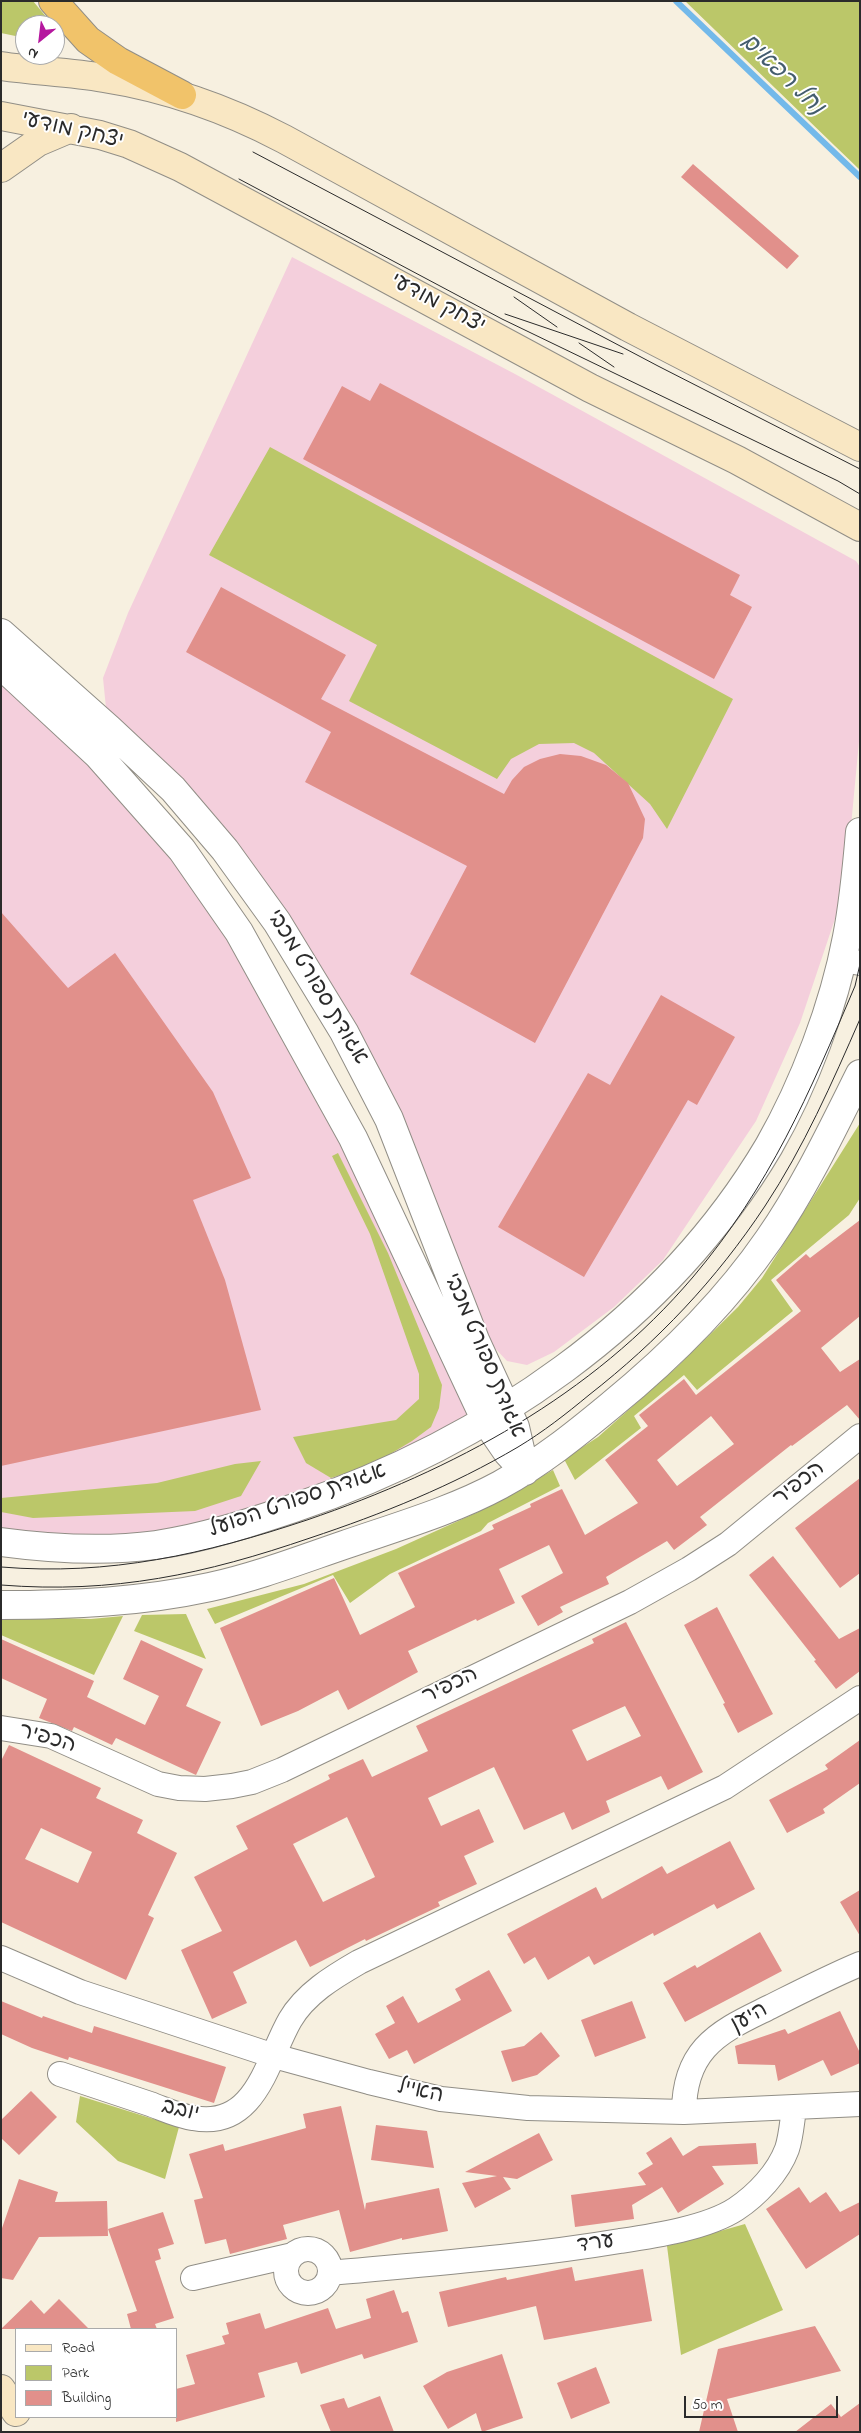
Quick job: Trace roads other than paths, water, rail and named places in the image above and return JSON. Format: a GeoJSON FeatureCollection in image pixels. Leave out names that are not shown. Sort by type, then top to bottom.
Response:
{"type":"FeatureCollection","features":[{"type":"Feature","properties":{"kind":"highway"},"geometry":{"type":"LineString","coordinates":[[53,1],[88,40],[118,61],[182,95]]}},
{"type":"Feature","properties":{"kind":"main road"},"geometry":{"type":"LineString","coordinates":[[1,66],[102,77],[182,95],[229,112],[276,134],[628,327],[860,448]]}},
{"type":"Feature","properties":{"kind":"main road","name":"יצחק מודעי"},"geometry":{"type":"LineString","coordinates":[[1,116],[71,128],[129,144],[180,167],[590,388],[737,460],[860,527]]}},
{"type":"Feature","properties":{"kind":"main road"},"geometry":{"type":"LineString","coordinates":[[1,168],[38,142],[71,128]]}},
{"type":"Feature","properties":{"kind":"main road"},"geometry":{"type":"LineString","coordinates":[[1,2389],[15,2410]]}},
{"type":"Feature","properties":{"kind":"main road"},"geometry":{"type":"LineString","coordinates":[[20,2418],[29,2432]]}},
{"type":"Feature","properties":{"kind":"street","name":"אגודת ספורט מכבי"},"geometry":{"type":"LineString","coordinates":[[1,633],[109,729],[172,789],[201,821],[267,905],[344,1032],[380,1099],[475,1340],[508,1452],[525,1471]]}},
{"type":"Feature","properties":{"kind":"street","name":"אגודת ספורט מכבי"},"geometry":{"type":"LineString","coordinates":[[1,665],[98,755],[182,850],[239,932],[353,1138],[496,1415]]}},
{"type":"Feature","properties":{"kind":"street","name":"אגודת ספורט הפועל"},"geometry":{"type":"LineString","coordinates":[[1,1542],[40,1547],[122,1548],[201,1536],[338,1493],[403,1464],[496,1415],[544,1383],[624,1320],[669,1277],[717,1221],[769,1144],[791,1101],[854,956],[852,912],[860,832]]}},
{"type":"Feature","properties":{"kind":"street"},"geometry":{"type":"LineString","coordinates":[[1,1605],[129,1600],[213,1587],[269,1570],[451,1507],[498,1486],[525,1471],[578,1432],[650,1372],[699,1326],[723,1298],[758,1254],[788,1209],[821,1152],[860,1074]]}},
{"type":"Feature","properties":{"kind":"street","name":"הכפיר"},"geometry":{"type":"LineString","coordinates":[[1,1728],[24,1730],[51,1736],[158,1784],[205,1789],[252,1782],[282,1770],[576,1626],[630,1602],[689,1569],[728,1544],[860,1436]]}},
{"type":"Feature","properties":{"kind":"street"},"geometry":{"type":"LineString","coordinates":[[274,2056],[290,2019],[325,1982],[359,1962],[725,1787],[860,1698]]}},
{"type":"Feature","properties":{"kind":"street","name":"האייל"},"geometry":{"type":"LineString","coordinates":[[1,1958],[80,1992],[274,2056],[441,2099],[528,2108],[684,2112],[860,2104]]}},
{"type":"Feature","properties":{"kind":"street","name":"היען"},"geometry":{"type":"LineString","coordinates":[[684,2112],[684,2096],[688,2075],[706,2048],[735,2025],[835,1974],[860,1964]]}},
{"type":"Feature","properties":{"kind":"street","name":"יובב"},"geometry":{"type":"LineString","coordinates":[[60,2074],[194,2119],[219,2118],[240,2109],[255,2092],[274,2056]]}},
{"type":"Feature","properties":{"kind":"street","name":"ערד"},"geometry":{"type":"LineString","coordinates":[[330,2273],[558,2251],[662,2234],[708,2221],[735,2210],[762,2187],[779,2166],[787,2148],[794,2108]]}},
{"type":"Feature","properties":{"kind":"street"},"geometry":{"type":"LineString","coordinates":[[193,2278],[293,2255],[308,2249],[320,2252],[330,2265],[330,2273],[324,2287],[318,2291],[303,2293],[291,2285],[286,2272],[287,2265],[293,2255]]}},
{"type":"Feature","properties":{"kind":"waterway","name":"נחל רפאים"},"geometry":{"type":"LineString","coordinates":[[676,1],[860,177]]}},
{"type":"Feature","properties":{"kind":"tram line"},"geometry":{"type":"LineString","coordinates":[[253,152],[658,366],[860,469]]}},
{"type":"Feature","properties":{"kind":"tram line"},"geometry":{"type":"LineString","coordinates":[[239,179],[502,319],[838,481],[860,494]]}},
{"type":"Feature","properties":{"kind":"tram line"},"geometry":{"type":"LineString","coordinates":[[514,297],[557,327]]}},
{"type":"Feature","properties":{"kind":"tram line"},"geometry":{"type":"LineString","coordinates":[[505,314],[623,354]]}},
{"type":"Feature","properties":{"kind":"tram line"},"geometry":{"type":"LineString","coordinates":[[579,343],[614,367]]}},
{"type":"Feature","properties":{"kind":"tram line"},"geometry":{"type":"LineString","coordinates":[[1,1567],[41,1569],[119,1565],[157,1560],[194,1552],[269,1532],[307,1520],[415,1478],[467,1453],[565,1393],[611,1358],[653,1320],[693,1277],[720,1243],[744,1208],[786,1138],[804,1102],[855,986],[860,964]]}},
{"type":"Feature","properties":{"kind":"tram line"},"geometry":{"type":"LineString","coordinates":[[1,1585],[82,1587],[121,1584],[196,1571],[233,1562],[310,1538],[390,1509],[442,1487],[527,1441],[572,1409],[639,1353],[684,1308],[727,1259],[765,1206],[805,1138],[860,1019]]}}]}
